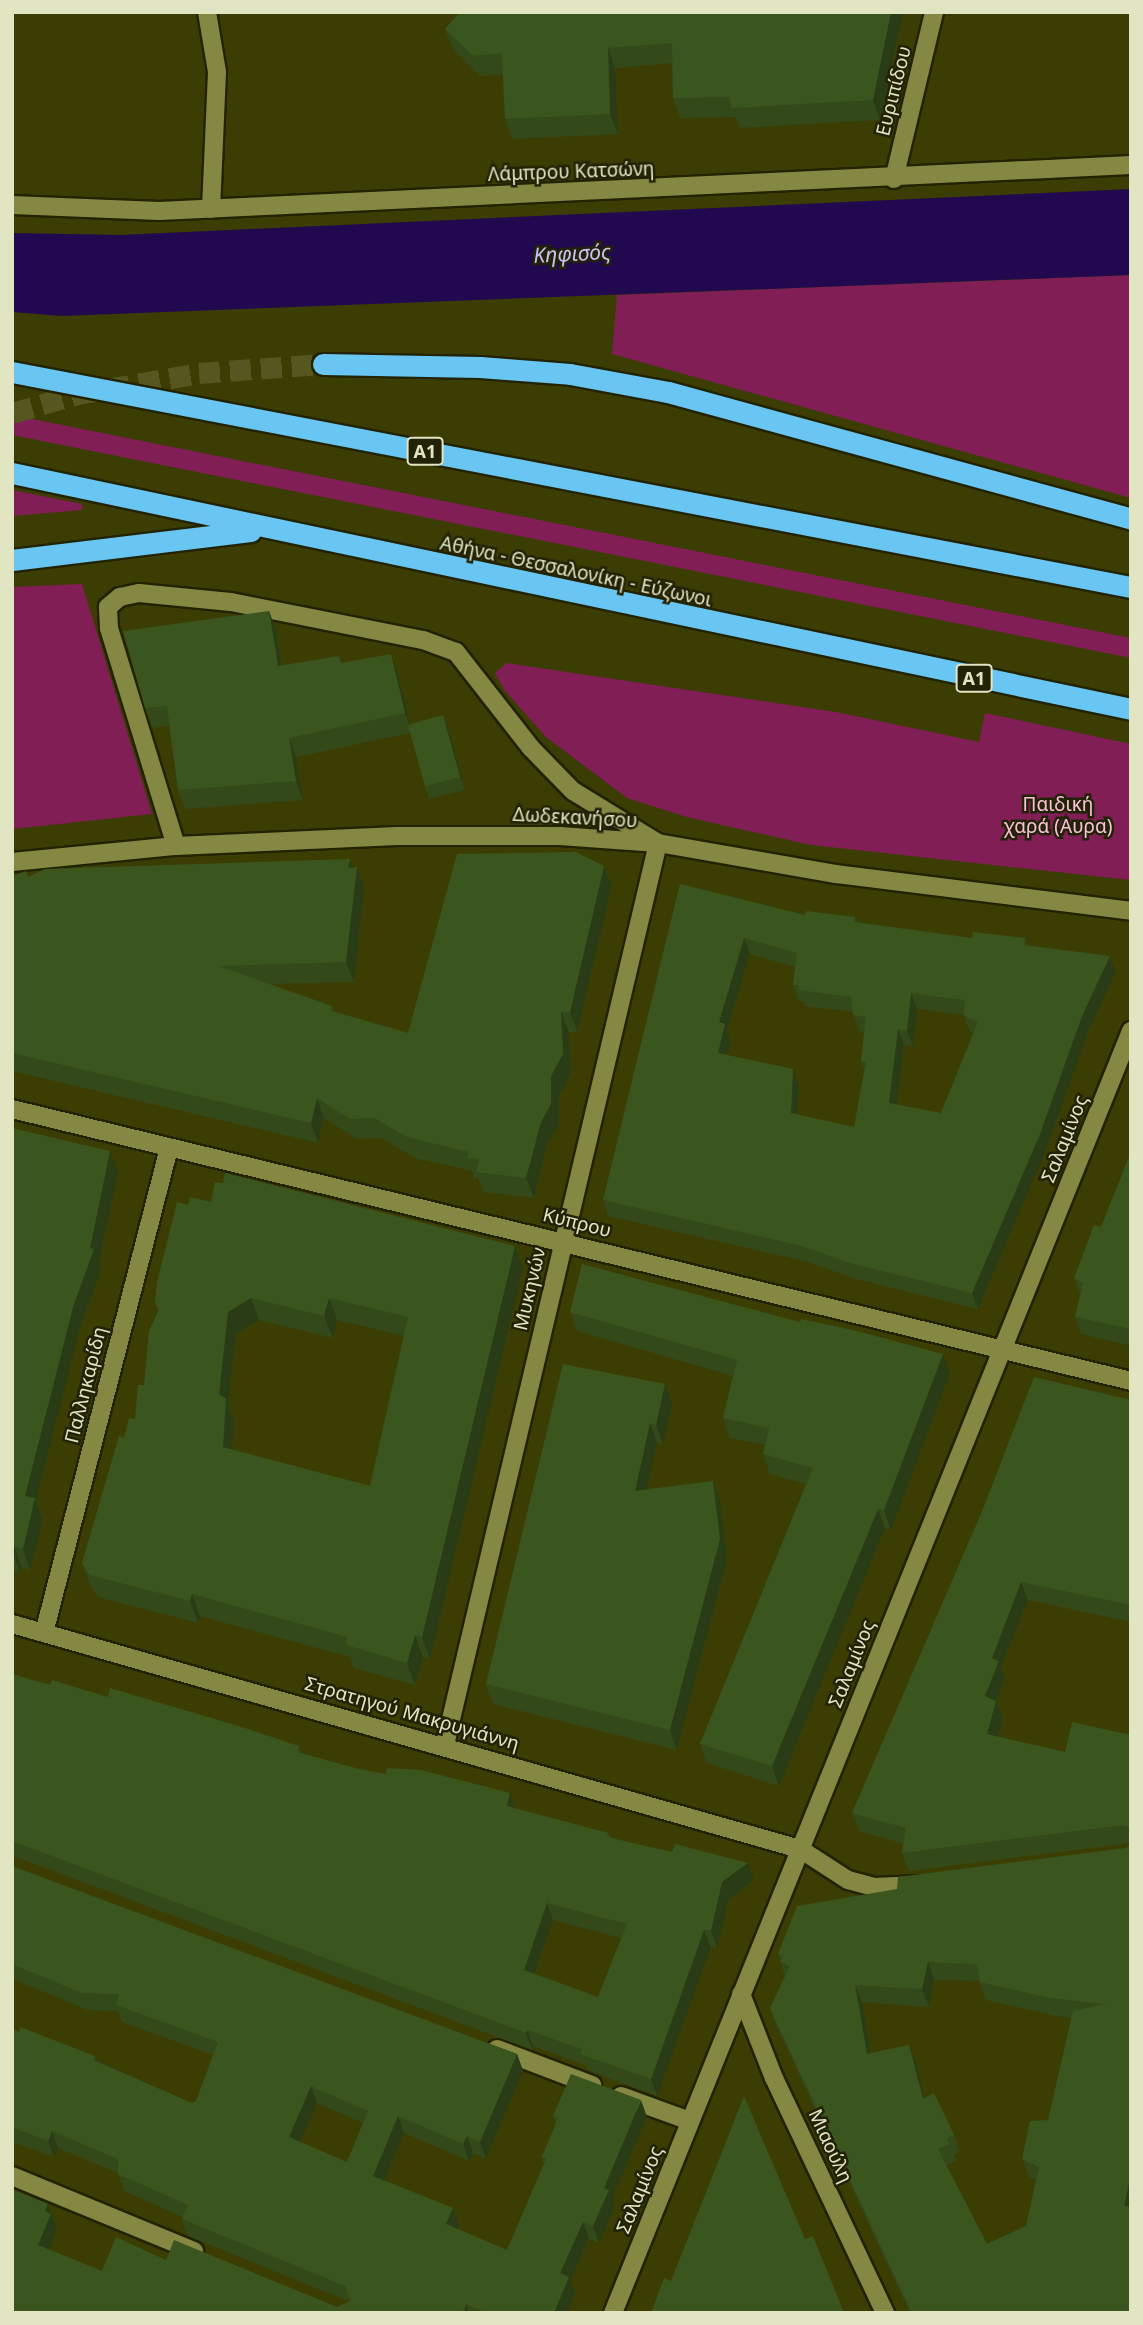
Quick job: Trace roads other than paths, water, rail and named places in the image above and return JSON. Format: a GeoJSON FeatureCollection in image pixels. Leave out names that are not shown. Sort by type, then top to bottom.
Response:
{"type":"FeatureCollection","features":[{"type":"Feature","properties":{"kind":"highway"},"geometry":{"type":"LineString","coordinates":[[323,364],[480,367],[570,374],[668,392],[1131,519]]}},
{"type":"Feature","properties":{"kind":"highway","name":"Α1"},"geometry":{"type":"LineString","coordinates":[[12,372],[1131,587]]}},
{"type":"Feature","properties":{"kind":"highway","name":"Αθήνα - Θεσσαλονίκη - Εύζωνοι"},"geometry":{"type":"LineString","coordinates":[[12,473],[266,529],[1131,709]]}},
{"type":"Feature","properties":{"kind":"highway"},"geometry":{"type":"LineString","coordinates":[[12,560],[266,529]]}},
{"type":"Feature","properties":{"kind":"street"},"geometry":{"type":"LineString","coordinates":[[207,12],[217,72],[211,209]]}},
{"type":"Feature","properties":{"kind":"street","name":"Ευριπίδου"},"geometry":{"type":"LineString","coordinates":[[894,179],[934,12]]}},
{"type":"Feature","properties":{"kind":"street","name":"Λάμπρου Κατσώνη"},"geometry":{"type":"LineString","coordinates":[[12,205],[211,209],[894,179],[1131,165]]}},
{"type":"Feature","properties":{"kind":"street"},"geometry":{"type":"LineString","coordinates":[[176,846],[109,628],[108,607],[120,597],[139,593],[231,602],[423,640],[456,652],[531,748],[573,791],[659,843]]}},
{"type":"Feature","properties":{"kind":"street","name":"Δωδεκανήσου"},"geometry":{"type":"LineString","coordinates":[[12,862],[176,846],[525,835],[659,843],[836,874],[1131,911]]}},
{"type":"Feature","properties":{"kind":"street","name":"Μυκηνών"},"geometry":{"type":"LineString","coordinates":[[445,1745],[562,1241],[659,843]]}},
{"type":"Feature","properties":{"kind":"street","name":"Σαλαμίνος"},"geometry":{"type":"LineString","coordinates":[[612,2313],[1131,1031]]}},
{"type":"Feature","properties":{"kind":"street","name":"Κύπρου"},"geometry":{"type":"LineString","coordinates":[[12,1109],[1131,1381]]}},
{"type":"Feature","properties":{"kind":"street","name":"Παλληκαρίδη"},"geometry":{"type":"LineString","coordinates":[[44,1633],[169,1148]]}},
{"type":"Feature","properties":{"kind":"street","name":"Στρατηγού Μακρυγιάννη"},"geometry":{"type":"LineString","coordinates":[[12,1624],[445,1745],[800,1849],[848,1880],[874,1887],[940,1882]]}},
{"type":"Feature","properties":{"kind":"street","name":"Μιαούλη"},"geometry":{"type":"LineString","coordinates":[[741,1994],[774,2078],[885,2313]]}},
{"type":"Feature","properties":{"kind":"street"},"geometry":{"type":"LineString","coordinates":[[481,2043],[690,2121]]}},
{"type":"Feature","properties":{"kind":"street"},"geometry":{"type":"LineString","coordinates":[[12,2176],[218,2260]]}},
{"type":"Feature","properties":{"kind":"water","name":"Κηφισός"},"geometry":{"type":"Polygon","coordinates":[[[1131,189],[1131,275],[61,316],[12,312],[12,233],[121,235],[1131,189]]]}},
{"type":"Feature","properties":{"kind":"tunnel"},"geometry":{"type":"LineString","coordinates":[[12,413],[78,394],[199,373],[323,364]]}},
{"type":"Feature","properties":{"kind":"park label","name":"Παιδική χαρά (Αυρα)"},"geometry":{"type":"Point","coordinates":[1058,816]}}]}
